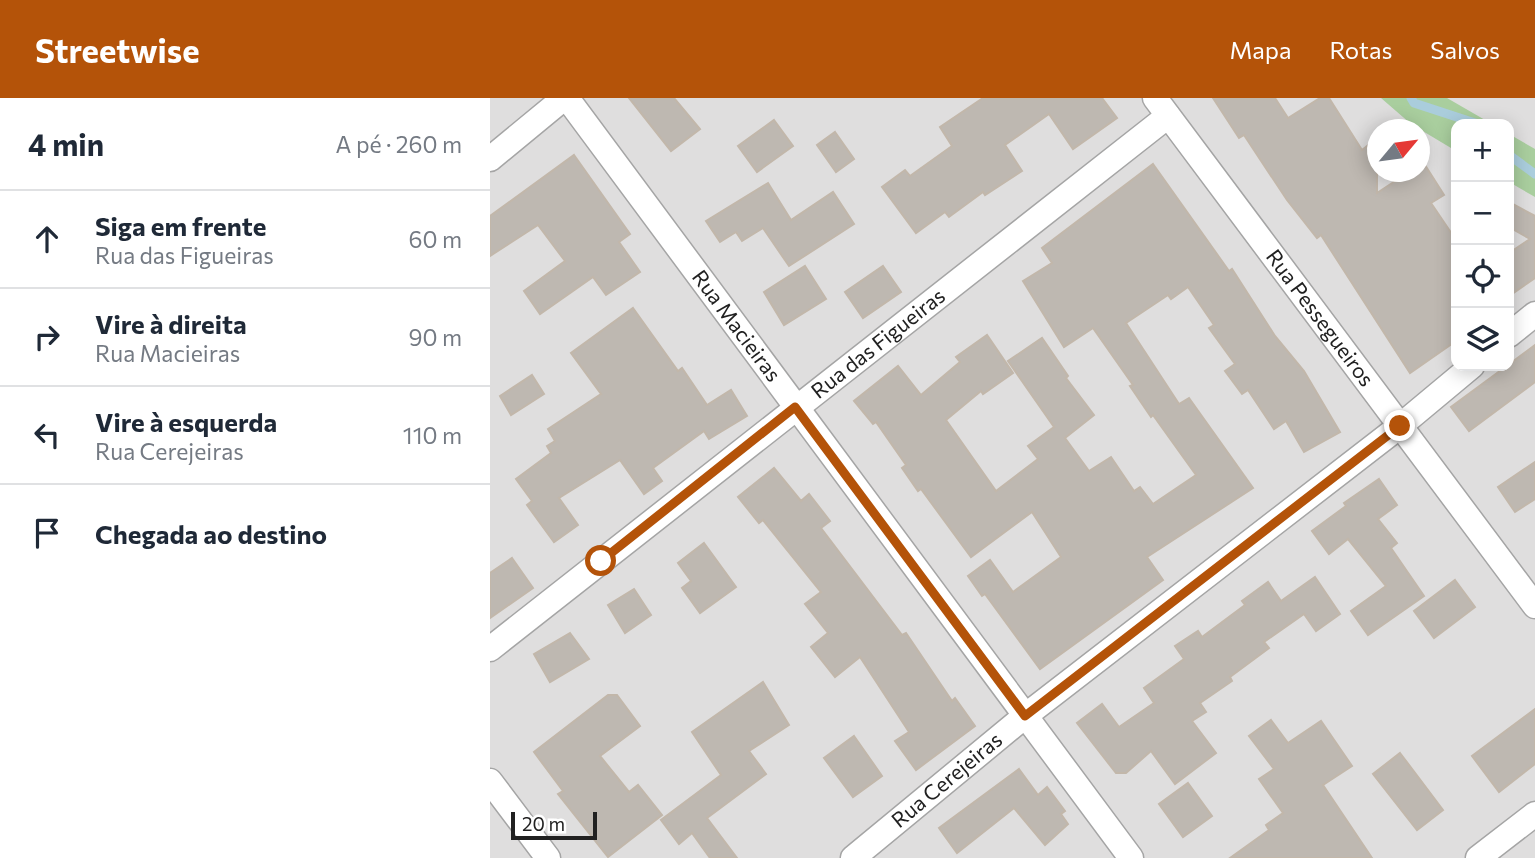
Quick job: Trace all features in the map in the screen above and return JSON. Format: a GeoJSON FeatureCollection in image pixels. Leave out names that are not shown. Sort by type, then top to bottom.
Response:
{"type":"FeatureCollection","features":[{"type":"Feature","properties":{"kind":"street"},"geometry":{"type":"LineString","coordinates":[[490,159],[566,98]]}},
{"type":"Feature","properties":{"kind":"street","name":"Rua Macieiras"},"geometry":{"type":"LineString","coordinates":[[566,98],[1131,858]]}},
{"type":"Feature","properties":{"kind":"street","name":"Rua das Figueiras"},"geometry":{"type":"LineString","coordinates":[[490,649],[795,407],[1161,107]]}},
{"type":"Feature","properties":{"kind":"street","name":"Rua Pessegueiros"},"geometry":{"type":"LineString","coordinates":[[1161,107],[1535,606]]}},
{"type":"Feature","properties":{"kind":"street"},"geometry":{"type":"LineString","coordinates":[[1514,331],[1535,314]]}},
{"type":"Feature","properties":{"kind":"street","name":"Rua Cerejeiras"},"geometry":{"type":"LineString","coordinates":[[853,858],[1025,716],[1400,426],[1466,371]]}},
{"type":"Feature","properties":{"kind":"street"},"geometry":{"type":"LineString","coordinates":[[490,781],[548,858]]}},
{"type":"Feature","properties":{"kind":"street"},"geometry":{"type":"LineString","coordinates":[[1478,858],[1535,814]]}},
{"type":"Feature","properties":{"kind":"shaded area"},"geometry":{"type":"Polygon","coordinates":[[[490,98],[1535,98],[1535,858],[490,858],[490,98]]]}},
{"type":"Feature","properties":{"kind":"green space"},"geometry":{"type":"Polygon","coordinates":[[[1381,98],[1447,98],[1483,119],[1451,119],[1451,148],[1430,135],[1430,119],[1405,119],[1381,98]]]}},
{"type":"Feature","properties":{"kind":"green space"},"geometry":{"type":"Polygon","coordinates":[[[1514,137],[1535,149],[1535,197],[1514,185],[1514,137]]]}},
{"type":"Feature","properties":{"kind":"building"},"geometry":{"type":"Polygon","coordinates":[[[629,98],[674,98],[700,129],[671,151],[629,98]]]}},
{"type":"Feature","properties":{"kind":"building"},"geometry":{"type":"Polygon","coordinates":[[[983,98],[1102,98],[1117,118],[1073,149],[1049,114],[1005,145],[1022,171],[985,195],[983,192],[949,217],[945,212],[916,233],[882,187],[905,170],[910,176],[952,146],[940,127],[983,98]]]}},
{"type":"Feature","properties":{"kind":"building"},"geometry":{"type":"Polygon","coordinates":[[[1213,98],[1275,98],[1288,118],[1320,98],[1329,98],[1362,150],[1367,146],[1367,182],[1377,182],[1377,193],[1394,182],[1430,182],[1430,173],[1444,195],[1431,203],[1451,233],[1451,344],[1410,373],[1321,235],[1317,238],[1287,200],[1244,135],[1239,138],[1213,98]]]}},
{"type":"Feature","properties":{"kind":"building"},"geometry":{"type":"Polygon","coordinates":[[[774,120],[793,146],[757,172],[738,146],[774,120]]]}},
{"type":"Feature","properties":{"kind":"building"},"geometry":{"type":"Polygon","coordinates":[[[835,132],[854,159],[836,172],[817,145],[835,132]]]}},
{"type":"Feature","properties":{"kind":"building"},"geometry":{"type":"Polygon","coordinates":[[[574,155],[630,234],[619,242],[640,272],[606,295],[593,277],[540,314],[524,291],[565,261],[538,225],[490,256],[490,216],[574,155]]]}},
{"type":"Feature","properties":{"kind":"building"},"geometry":{"type":"Polygon","coordinates":[[[1153,164],[1229,271],[1232,269],[1275,336],[1304,371],[1340,432],[1304,452],[1286,421],[1274,429],[1248,390],[1242,394],[1225,371],[1235,364],[1209,328],[1214,325],[1188,287],[1171,299],[1168,295],[1126,323],[1179,404],[1189,398],[1253,488],[1147,557],[1163,580],[1040,669],[985,594],[982,596],[968,576],[990,560],[1013,592],[1061,557],[1032,512],[971,557],[921,489],[918,491],[902,468],[906,465],[876,422],[873,424],[854,401],[898,366],[921,395],[960,362],[956,357],[987,335],[1013,373],[983,394],[981,391],[946,420],[996,491],[1038,459],[1028,446],[1054,427],[1008,361],[1042,338],[1068,376],[1066,378],[1094,415],[1065,438],[1089,471],[1111,457],[1134,491],[1140,487],[1153,504],[1196,475],[1153,415],[1151,417],[1130,386],[1133,385],[1093,328],[1064,347],[1023,281],[1052,263],[1042,248],[1153,164]]]}},
{"type":"Feature","properties":{"kind":"building"},"geometry":{"type":"Polygon","coordinates":[[[768,183],[791,220],[833,192],[854,224],[789,266],[763,228],[742,241],[736,232],[720,242],[706,221],[768,183]]]}},
{"type":"Feature","properties":{"kind":"building"},"geometry":{"type":"Polygon","coordinates":[[[1514,205],[1535,216],[1535,278],[1514,293],[1514,250],[1530,239],[1514,230],[1514,205]]]}},
{"type":"Feature","properties":{"kind":"building"},"geometry":{"type":"Polygon","coordinates":[[[805,266],[826,299],[784,325],[764,292],[805,266]]]}},
{"type":"Feature","properties":{"kind":"building"},"geometry":{"type":"Polygon","coordinates":[[[883,266],[901,292],[863,318],[845,292],[883,266]]]}},
{"type":"Feature","properties":{"kind":"building"},"geometry":{"type":"Polygon","coordinates":[[[633,308],[678,371],[682,368],[707,405],[731,390],[747,416],[709,439],[704,431],[653,468],[662,481],[644,494],[620,460],[559,498],[578,525],[554,542],[527,505],[532,501],[516,479],[551,453],[547,446],[555,441],[548,429],[601,394],[571,353],[633,308]]]}},
{"type":"Feature","properties":{"kind":"building"},"geometry":{"type":"Polygon","coordinates":[[[1535,345],[1535,382],[1469,431],[1451,407],[1500,371],[1514,371],[1514,360],[1535,345]]]}},
{"type":"Feature","properties":{"kind":"building"},"geometry":{"type":"Polygon","coordinates":[[[532,375],[544,394],[511,415],[500,396],[532,375]]]}},
{"type":"Feature","properties":{"kind":"building"},"geometry":{"type":"Polygon","coordinates":[[[1535,462],[1535,499],[1515,512],[1498,487],[1535,462]]]}},
{"type":"Feature","properties":{"kind":"building"},"geometry":{"type":"Polygon","coordinates":[[[774,468],[801,501],[809,494],[830,521],[821,528],[902,635],[906,633],[952,701],[955,698],[975,726],[916,770],[895,741],[909,732],[860,657],[835,677],[811,647],[828,633],[805,604],[821,592],[763,520],[759,523],[738,497],[774,468]]]}},
{"type":"Feature","properties":{"kind":"building"},"geometry":{"type":"Polygon","coordinates":[[[1379,479],[1397,505],[1378,519],[1397,543],[1391,548],[1424,596],[1368,635],[1351,611],[1386,586],[1348,539],[1329,554],[1312,531],[1346,506],[1344,503],[1379,479]]]}},
{"type":"Feature","properties":{"kind":"building"},"geometry":{"type":"Polygon","coordinates":[[[704,543],[736,587],[700,613],[682,588],[691,581],[678,563],[704,543]]]}},
{"type":"Feature","properties":{"kind":"building"},"geometry":{"type":"Polygon","coordinates":[[[512,558],[533,588],[490,618],[490,573],[512,558]]]}},
{"type":"Feature","properties":{"kind":"building"},"geometry":{"type":"Polygon","coordinates":[[[1315,577],[1340,614],[1316,631],[1304,614],[1264,642],[1269,648],[1230,677],[1232,681],[1200,703],[1206,712],[1192,721],[1216,753],[1175,784],[1151,751],[1126,773],[1116,773],[1077,723],[1102,704],[1119,727],[1154,703],[1144,688],[1184,659],[1175,646],[1198,631],[1202,637],[1245,605],[1242,601],[1268,582],[1281,601],[1315,577]]]}},
{"type":"Feature","properties":{"kind":"building"},"geometry":{"type":"Polygon","coordinates":[[[1455,580],[1475,607],[1434,638],[1414,611],[1455,580]]]}},
{"type":"Feature","properties":{"kind":"building"},"geometry":{"type":"Polygon","coordinates":[[[634,589],[651,615],[625,633],[608,605],[634,589]]]}},
{"type":"Feature","properties":{"kind":"building"},"geometry":{"type":"Polygon","coordinates":[[[570,633],[589,659],[550,682],[534,654],[570,633]]]}},
{"type":"Feature","properties":{"kind":"building"},"geometry":{"type":"Polygon","coordinates":[[[763,682],[789,725],[749,751],[766,774],[707,818],[737,858],[710,858],[692,833],[679,844],[661,820],[721,775],[692,732],[763,682]]]}},
{"type":"Feature","properties":{"kind":"building"},"geometry":{"type":"Polygon","coordinates":[[[608,695],[617,695],[640,726],[600,756],[629,792],[638,785],[662,815],[608,857],[558,794],[563,791],[534,752],[608,695]]]}},
{"type":"Feature","properties":{"kind":"building"},"geometry":{"type":"Polygon","coordinates":[[[1535,709],[1535,764],[1499,792],[1472,756],[1535,709]]]}},
{"type":"Feature","properties":{"kind":"building"},"geometry":{"type":"Polygon","coordinates":[[[1271,720],[1288,743],[1321,721],[1352,766],[1323,785],[1372,858],[1230,858],[1269,830],[1266,825],[1283,813],[1259,779],[1274,769],[1249,736],[1271,720]]]}},
{"type":"Feature","properties":{"kind":"building"},"geometry":{"type":"Polygon","coordinates":[[[854,736],[882,776],[853,797],[824,758],[854,736]]]}},
{"type":"Feature","properties":{"kind":"building"},"geometry":{"type":"Polygon","coordinates":[[[1400,753],[1443,810],[1417,830],[1373,774],[1400,753]]]}},
{"type":"Feature","properties":{"kind":"building"},"geometry":{"type":"Polygon","coordinates":[[[1019,769],[1038,795],[1047,787],[1065,811],[1061,814],[1068,824],[1045,845],[1014,808],[957,853],[939,828],[1019,769]]]}},
{"type":"Feature","properties":{"kind":"building"},"geometry":{"type":"Polygon","coordinates":[[[1188,783],[1212,816],[1183,837],[1159,804],[1188,783]]]}},
{"type":"Feature","properties":{"kind":"waterway"},"geometry":{"type":"LineString","coordinates":[[1411,98],[1414,103],[1463,119]]}},
{"type":"Feature","properties":{"kind":"waterway"},"geometry":{"type":"LineString","coordinates":[[1514,159],[1535,174]]}},
{"type":"Feature","properties":{"kind":"route"},"geometry":{"type":"LineString","coordinates":[[601,561],[795,407],[1025,716],[1400,426]]}}]}
